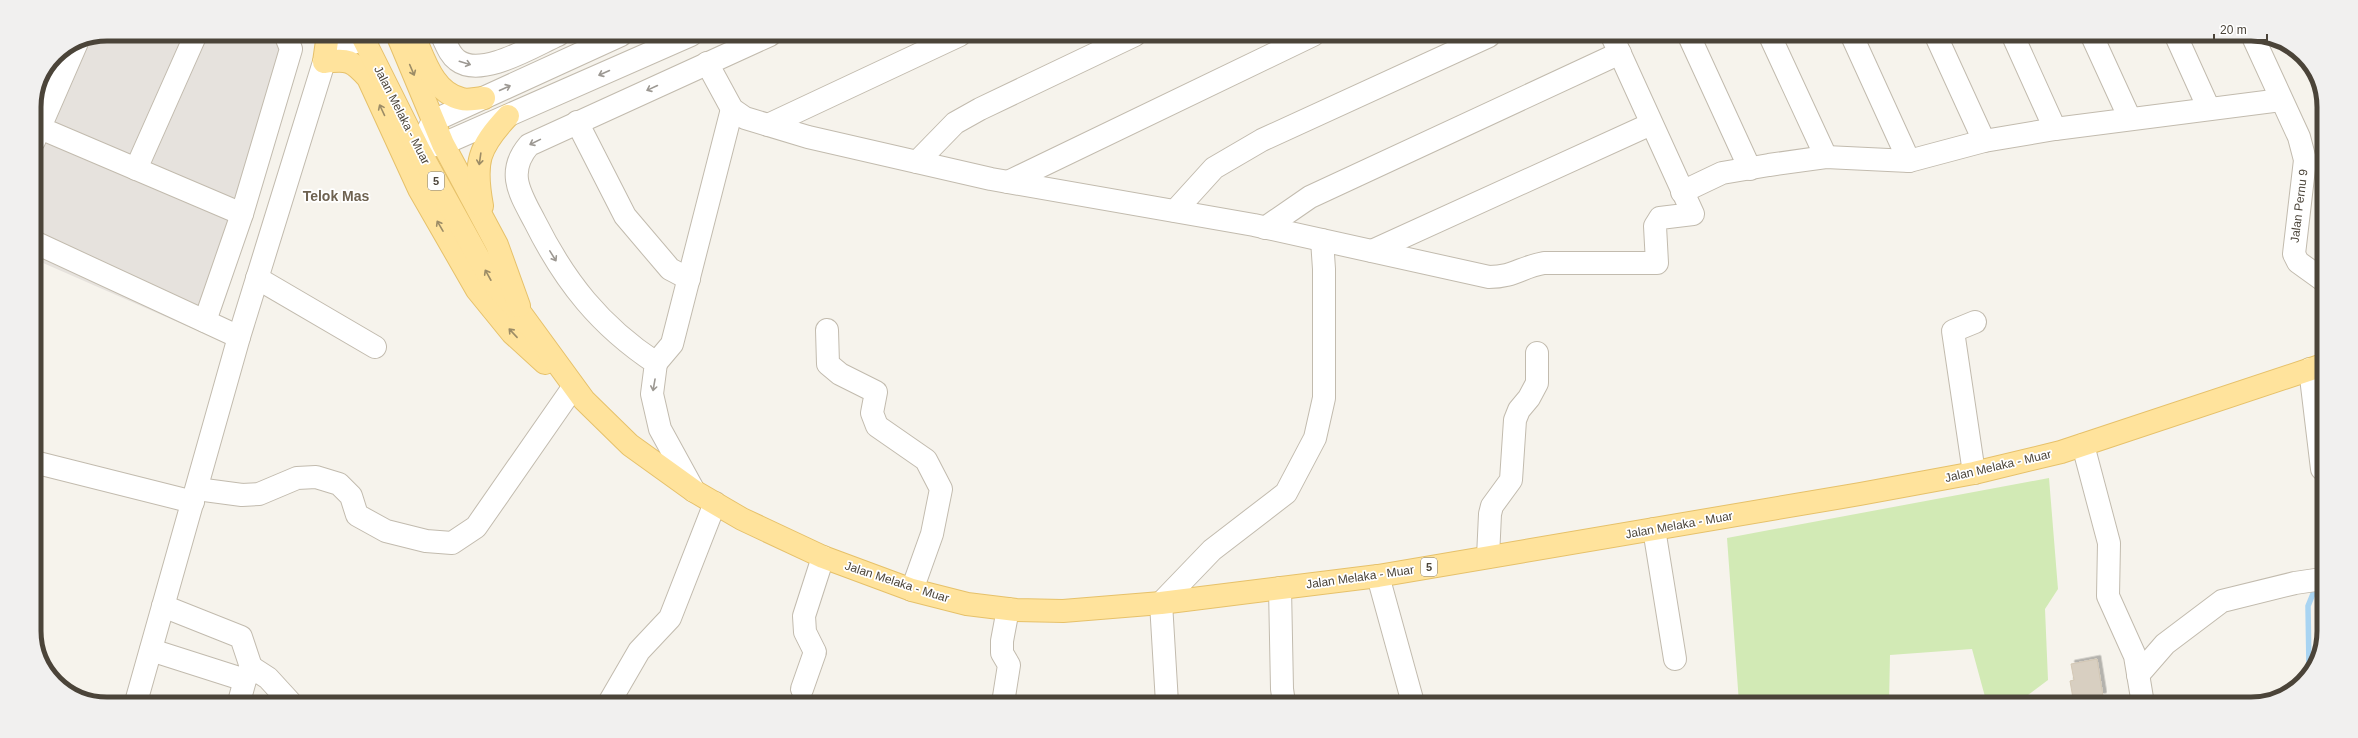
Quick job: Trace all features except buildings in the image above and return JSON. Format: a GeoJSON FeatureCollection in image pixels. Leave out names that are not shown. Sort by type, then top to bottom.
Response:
{"type":"FeatureCollection","features":[{"type":"Feature","properties":{"kind":"main road"},"geometry":{"type":"LineString","coordinates":[[327,41],[324,62],[342,60],[355,64],[368,78],[419,189],[477,290],[512,333],[578,394]]}},
{"type":"Feature","properties":{"kind":"main road","name":"Jalan Melaka - Muar"},"geometry":{"type":"LineString","coordinates":[[367,41],[418,148],[492,282],[522,315],[578,394],[630,445],[694,491],[742,519],[823,557],[912,590],[967,604],[1008,609],[1063,611],[1161,603],[1378,576],[1974,473],[2083,445],[2317,367]]}},
{"type":"Feature","properties":{"kind":"main road","name":"Jalan Melaka - Muar"},"geometry":{"type":"LineString","coordinates":[[400,41],[443,144],[497,245],[522,315]]}},
{"type":"Feature","properties":{"kind":"main road"},"geometry":{"type":"LineString","coordinates":[[416,41],[435,82],[445,94],[463,100],[484,98]]}},
{"type":"Feature","properties":{"kind":"main road"},"geometry":{"type":"LineString","coordinates":[[486,223],[478,181],[480,153],[490,135],[508,116]]}},
{"type":"Feature","properties":{"kind":"street"},"geometry":{"type":"LineString","coordinates":[[136,169],[193,41]]}},
{"type":"Feature","properties":{"kind":"street"},"geometry":{"type":"LineString","coordinates":[[205,321],[242,214],[291,49],[288,41]]}},
{"type":"Feature","properties":{"kind":"street"},"geometry":{"type":"LineString","coordinates":[[137,697],[239,337],[324,62],[340,49],[355,41]]}},
{"type":"Feature","properties":{"kind":"street"},"geometry":{"type":"LineString","coordinates":[[445,41],[459,62],[476,66],[490,65],[543,41]]}},
{"type":"Feature","properties":{"kind":"street"},"geometry":{"type":"LineString","coordinates":[[418,148],[433,121],[608,41]]}},
{"type":"Feature","properties":{"kind":"street"},"geometry":{"type":"LineString","coordinates":[[418,148],[443,144],[676,41]]}},
{"type":"Feature","properties":{"kind":"street"},"geometry":{"type":"LineString","coordinates":[[684,41],[697,67],[732,109],[746,118],[808,137],[1008,182],[1264,228],[1489,277],[1506,277],[1532,265],[1544,263],[1657,263],[1655,226],[1660,218],[1693,214],[1616,45],[1310,197],[1264,228]]}},
{"type":"Feature","properties":{"kind":"street"},"geometry":{"type":"LineString","coordinates":[[656,364],[629,346],[577,293],[551,254],[517,187],[517,164],[522,153],[529,145],[756,41]]}},
{"type":"Feature","properties":{"kind":"street"},"geometry":{"type":"LineString","coordinates":[[768,125],[947,41]]}},
{"type":"Feature","properties":{"kind":"street"},"geometry":{"type":"LineString","coordinates":[[917,162],[955,123],[1123,41]]}},
{"type":"Feature","properties":{"kind":"street"},"geometry":{"type":"LineString","coordinates":[[1008,182],[1301,41]]}},
{"type":"Feature","properties":{"kind":"street"},"geometry":{"type":"LineString","coordinates":[[1175,211],[1214,168],[1262,140],[1478,41]]}},
{"type":"Feature","properties":{"kind":"street"},"geometry":{"type":"LineString","coordinates":[[1691,41],[1750,169]]}},
{"type":"Feature","properties":{"kind":"street"},"geometry":{"type":"LineString","coordinates":[[1772,41],[1826,157]]}},
{"type":"Feature","properties":{"kind":"street"},"geometry":{"type":"LineString","coordinates":[[1854,41],[1909,160]]}},
{"type":"Feature","properties":{"kind":"street"},"geometry":{"type":"LineString","coordinates":[[1938,41],[1984,141]]}},
{"type":"Feature","properties":{"kind":"street"},"geometry":{"type":"LineString","coordinates":[[2015,41],[2055,129]]}},
{"type":"Feature","properties":{"kind":"street"},"geometry":{"type":"LineString","coordinates":[[2094,41],[2130,119]]}},
{"type":"Feature","properties":{"kind":"street"},"geometry":{"type":"LineString","coordinates":[[2178,41],[2209,109]]}},
{"type":"Feature","properties":{"kind":"street","name":"Jalan Pernu 9"},"geometry":{"type":"LineString","coordinates":[[2255,41],[2299,137],[2305,160],[2294,254],[2298,262],[2317,276]]}},
{"type":"Feature","properties":{"kind":"street"},"geometry":{"type":"LineString","coordinates":[[41,126],[74,50]]}},
{"type":"Feature","properties":{"kind":"street"},"geometry":{"type":"LineString","coordinates":[[1682,192],[1722,173],[1826,157],[1909,160],[1984,141],[2055,129],[2281,100]]}},
{"type":"Feature","properties":{"kind":"street"},"geometry":{"type":"LineString","coordinates":[[694,491],[660,429],[652,394],[656,364],[672,344],[732,109]]}},
{"type":"Feature","properties":{"kind":"street"},"geometry":{"type":"LineString","coordinates":[[577,122],[625,216],[670,269],[689,279]]}},
{"type":"Feature","properties":{"kind":"street"},"geometry":{"type":"LineString","coordinates":[[1372,251],[1652,124]]}},
{"type":"Feature","properties":{"kind":"street"},"geometry":{"type":"LineString","coordinates":[[41,136],[136,169],[242,214]]}},
{"type":"Feature","properties":{"kind":"street"},"geometry":{"type":"LineString","coordinates":[[1167,697],[1161,603],[1212,550],[1286,492],[1315,438],[1324,398],[1324,269],[1322,240]]}},
{"type":"Feature","properties":{"kind":"street"},"geometry":{"type":"LineString","coordinates":[[41,245],[239,337]]}},
{"type":"Feature","properties":{"kind":"street"},"geometry":{"type":"LineString","coordinates":[[257,278],[375,347]]}},
{"type":"Feature","properties":{"kind":"street"},"geometry":{"type":"LineString","coordinates":[[1974,473],[1954,331],[1975,322]]}},
{"type":"Feature","properties":{"kind":"street"},"geometry":{"type":"LineString","coordinates":[[827,330],[828,364],[840,374],[876,392],[872,413],[877,426],[926,460],[941,489],[932,534],[912,590]]}},
{"type":"Feature","properties":{"kind":"street"},"geometry":{"type":"LineString","coordinates":[[1488,557],[1490,514],[1492,506],[1511,480],[1515,420],[1519,410],[1529,398],[1537,383],[1537,352]]}},
{"type":"Feature","properties":{"kind":"street"},"geometry":{"type":"LineString","coordinates":[[41,463],[195,496],[259,494],[297,478],[316,477],[339,484],[351,496],[357,515],[386,531],[426,541],[452,543],[476,527],[578,394]]}},
{"type":"Feature","properties":{"kind":"street"},"geometry":{"type":"LineString","coordinates":[[2083,445],[2109,543],[2108,596],[2135,656],[2142,697]]}},
{"type":"Feature","properties":{"kind":"street"},"geometry":{"type":"LineString","coordinates":[[612,697],[639,651],[670,618],[715,503]]}},
{"type":"Feature","properties":{"kind":"street"},"geometry":{"type":"LineString","coordinates":[[1654,529],[1675,660]]}},
{"type":"Feature","properties":{"kind":"street"},"geometry":{"type":"LineString","coordinates":[[802,689],[815,652],[805,632],[804,616],[823,557]]}},
{"type":"Feature","properties":{"kind":"street"},"geometry":{"type":"LineString","coordinates":[[1378,576],[1411,697]]}},
{"type":"Feature","properties":{"kind":"street"},"geometry":{"type":"LineString","coordinates":[[2138,675],[2165,644],[2222,601],[2296,583],[2317,580]]}},
{"type":"Feature","properties":{"kind":"street"},"geometry":{"type":"LineString","coordinates":[[1280,588],[1283,697]]}},
{"type":"Feature","properties":{"kind":"street"},"geometry":{"type":"LineString","coordinates":[[163,606],[241,637],[248,673],[241,697]]}},
{"type":"Feature","properties":{"kind":"street"},"geometry":{"type":"LineString","coordinates":[[1004,697],[1008,666],[1002,653],[1002,641],[1008,609]]}},
{"type":"Feature","properties":{"kind":"street"},"geometry":{"type":"LineString","coordinates":[[151,650],[268,678],[285,697]]}},
{"type":"Feature","properties":{"kind":"shaded area"},"geometry":{"type":"Polygon","coordinates":[[[107,41],[295,41],[296,43],[205,334],[41,262],[42,94],[46,81],[60,60],[81,46],[94,42],[107,41]]]}},
{"type":"Feature","properties":{"kind":"green space"},"geometry":{"type":"Polygon","coordinates":[[[2049,478],[2058,589],[2045,609],[2048,680],[2025,697],[1985,697],[1972,649],[1890,655],[1889,697],[1739,697],[1727,538],[2049,478]]]}},
{"type":"Feature","properties":{"kind":"waterway"},"geometry":{"type":"LineString","coordinates":[[2309,662],[2308,606],[2317,584]]}},
{"type":"Feature","properties":{"kind":"district","name":"Telok Mas"},"geometry":{"type":"Point","coordinates":[336,196]}}]}
